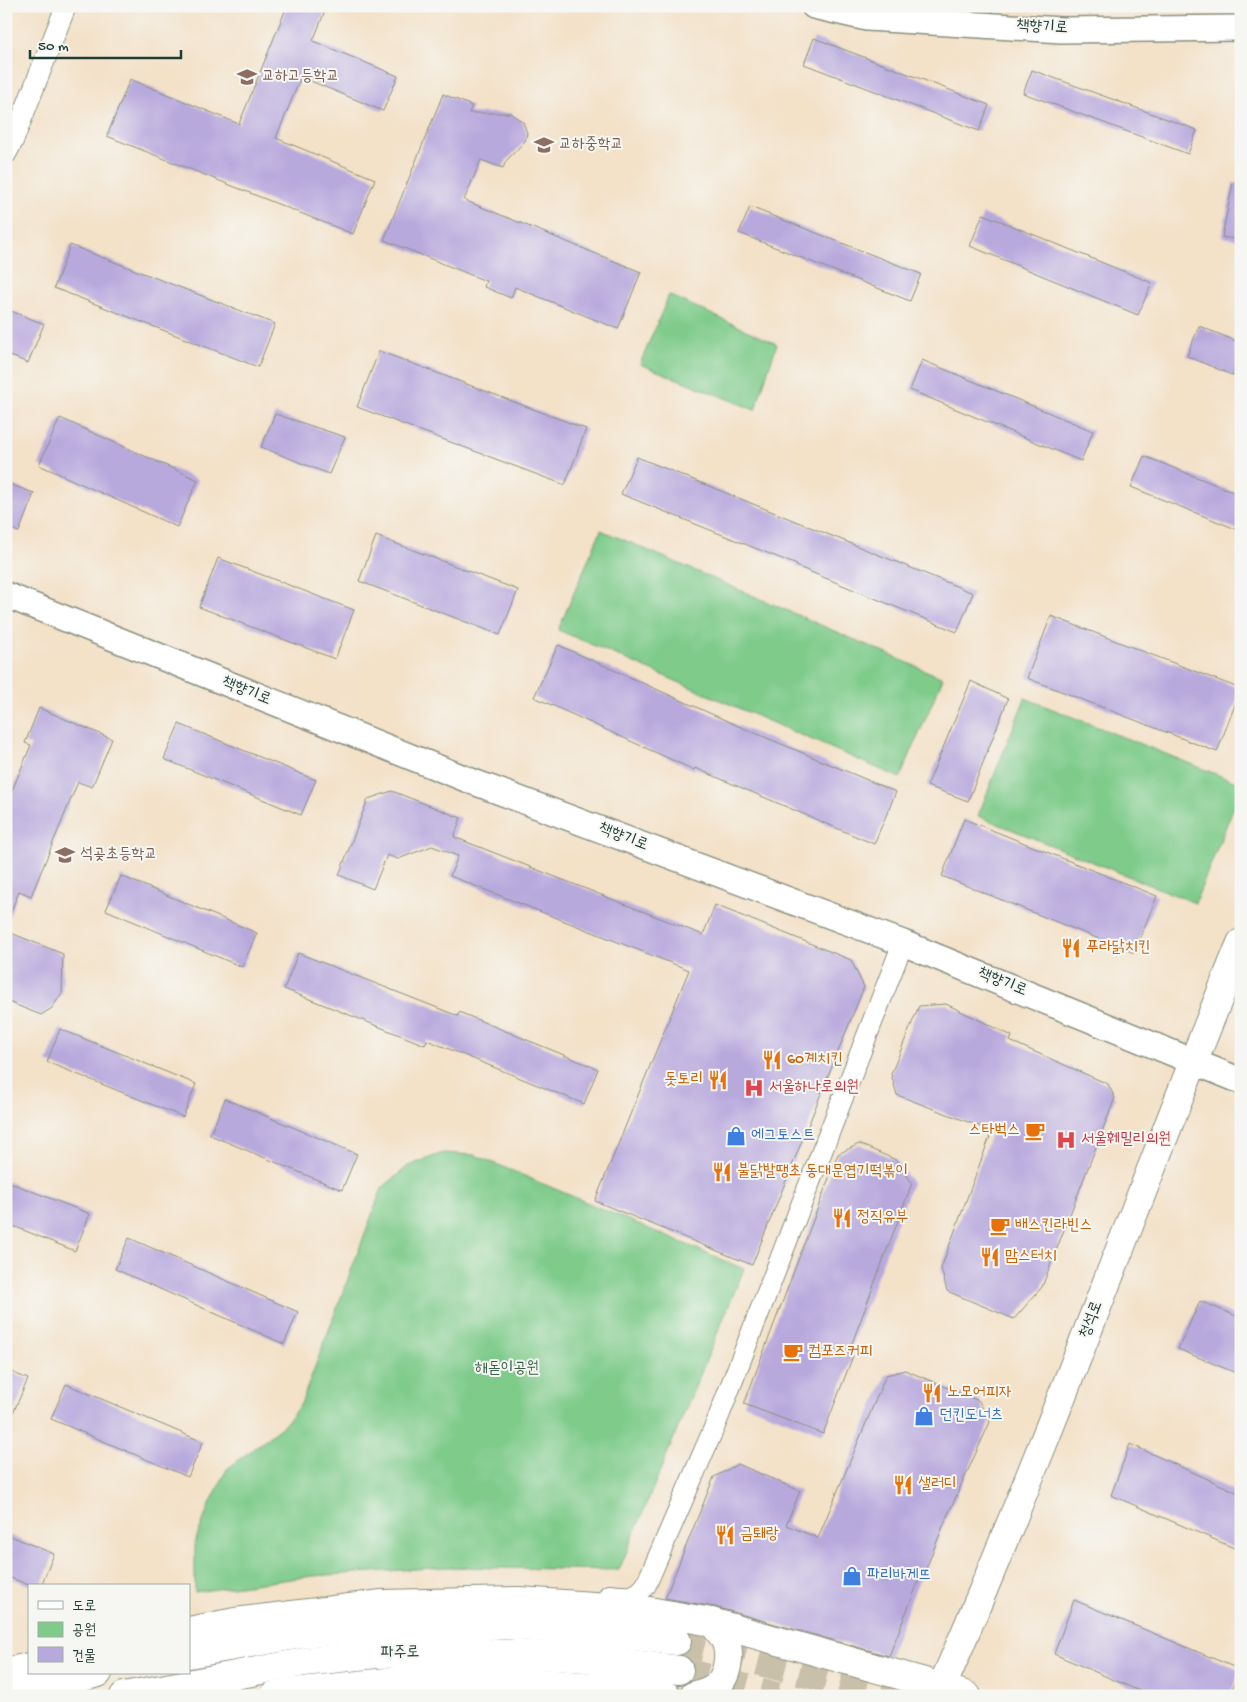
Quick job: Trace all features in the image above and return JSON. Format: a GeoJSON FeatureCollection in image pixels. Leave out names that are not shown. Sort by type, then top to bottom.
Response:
{"type":"FeatureCollection","features":[{"type":"Feature","properties":{"kind":"main road","name":"청석로"},"geometry":{"type":"LineString","coordinates":[[940,1691],[1076,1361],[1193,1060],[1241,943]]}},
{"type":"Feature","properties":{"kind":"main road"},"geometry":{"type":"LineString","coordinates":[[190,1639],[235,1622],[382,1604],[519,1601],[638,1609],[711,1622],[940,1691],[967,1696]]}},
{"type":"Feature","properties":{"kind":"main road"},"geometry":{"type":"LineString","coordinates":[[693,1696],[713,1689],[727,1669],[729,1660],[726,1641],[711,1622]]}},
{"type":"Feature","properties":{"kind":"main road","name":"파주로"},"geometry":{"type":"LineString","coordinates":[[190,1639],[301,1634],[375,1628],[502,1625],[589,1631],[677,1641]]}},
{"type":"Feature","properties":{"kind":"main road","name":"파주로"},"geometry":{"type":"LineString","coordinates":[[124,1696],[304,1662],[376,1654],[456,1652],[519,1654],[586,1658],[678,1670]]}},
{"type":"Feature","properties":{"kind":"main road"},"geometry":{"type":"LineString","coordinates":[[6,1672],[28,1667]]}},
{"type":"Feature","properties":{"kind":"main road"},"geometry":{"type":"LineString","coordinates":[[10,1696],[94,1674]]}},
{"type":"Feature","properties":{"kind":"main road"},"geometry":{"type":"LineString","coordinates":[[274,1696],[293,1692],[405,1680],[501,1680],[609,1688],[667,1696]]}},
{"type":"Feature","properties":{"kind":"street"},"geometry":{"type":"LineString","coordinates":[[6,154],[13,141],[66,6]]}},
{"type":"Feature","properties":{"kind":"street","name":"책향기로"},"geometry":{"type":"LineString","coordinates":[[814,6],[867,18],[1061,30],[1241,28]]}},
{"type":"Feature","properties":{"kind":"street","name":"책향기로"},"geometry":{"type":"LineString","coordinates":[[6,595],[471,781],[903,944],[1241,1081]]}},
{"type":"Feature","properties":{"kind":"street"},"geometry":{"type":"LineString","coordinates":[[190,1638],[223,1611],[405,1593],[514,1588],[632,1597],[639,1594],[646,1585],[717,1421],[903,944]]}},
{"type":"Feature","properties":{"kind":"green space"},"geometry":{"type":"Polygon","coordinates":[[[669,295],[777,344],[755,410],[640,364],[669,295]]]}},
{"type":"Feature","properties":{"kind":"green space"},"geometry":{"type":"Polygon","coordinates":[[[601,530],[943,678],[900,778],[558,630],[601,530]]]}},
{"type":"Feature","properties":{"kind":"green space"},"geometry":{"type":"Polygon","coordinates":[[[1025,698],[1241,784],[1241,789],[1195,903],[978,816],[1025,698]]]}},
{"type":"Feature","properties":{"kind":"green space","name":"해돋이공원"},"geometry":{"type":"Polygon","coordinates":[[[443,1153],[475,1155],[744,1269],[619,1570],[446,1567],[313,1576],[195,1592],[195,1542],[209,1506],[227,1469],[284,1425],[301,1404],[382,1188],[408,1166],[443,1153]]]}},
{"type":"Feature","properties":{"kind":"building"},"geometry":{"type":"Polygon","coordinates":[[[287,6],[327,6],[313,41],[398,76],[383,111],[301,77],[276,138],[375,179],[353,234],[107,136],[130,79],[239,124],[287,6]]]}},
{"type":"Feature","properties":{"kind":"building"},"geometry":{"type":"Polygon","coordinates":[[[814,38],[989,105],[979,131],[804,64],[814,38]]]}},
{"type":"Feature","properties":{"kind":"building"},"geometry":{"type":"Polygon","coordinates":[[[1032,70],[1197,130],[1188,154],[1023,93],[1032,70]]]}},
{"type":"Feature","properties":{"kind":"building"},"geometry":{"type":"Polygon","coordinates":[[[443,94],[472,106],[469,113],[510,113],[523,122],[527,133],[525,141],[506,161],[503,168],[481,160],[464,200],[641,272],[618,329],[515,287],[511,298],[484,287],[486,281],[384,240],[443,94]]]}},
{"type":"Feature","properties":{"kind":"building"},"geometry":{"type":"Polygon","coordinates":[[[1233,183],[1241,184],[1241,240],[1222,237],[1233,183]]]}},
{"type":"Feature","properties":{"kind":"building"},"geometry":{"type":"Polygon","coordinates":[[[750,207],[921,274],[910,301],[739,233],[750,207]]]}},
{"type":"Feature","properties":{"kind":"building"},"geometry":{"type":"Polygon","coordinates":[[[983,214],[1152,283],[1138,315],[970,246],[983,214]]]}},
{"type":"Feature","properties":{"kind":"building"},"geometry":{"type":"Polygon","coordinates":[[[70,245],[275,324],[258,367],[54,288],[70,245]]]}},
{"type":"Feature","properties":{"kind":"building"},"geometry":{"type":"Polygon","coordinates":[[[6,309],[44,324],[28,363],[6,354],[6,309]]]}},
{"type":"Feature","properties":{"kind":"building"},"geometry":{"type":"Polygon","coordinates":[[[1199,326],[1241,343],[1241,379],[1187,356],[1199,326]]]}},
{"type":"Feature","properties":{"kind":"building"},"geometry":{"type":"Polygon","coordinates":[[[379,351],[586,429],[565,485],[357,407],[379,351]]]}},
{"type":"Feature","properties":{"kind":"building"},"geometry":{"type":"Polygon","coordinates":[[[922,360],[1093,431],[1081,461],[910,390],[922,360]]]}},
{"type":"Feature","properties":{"kind":"building"},"geometry":{"type":"Polygon","coordinates":[[[275,414],[345,437],[329,474],[261,447],[275,414]]]}},
{"type":"Feature","properties":{"kind":"building"},"geometry":{"type":"Polygon","coordinates":[[[60,418],[198,480],[177,527],[39,465],[60,418]]]}},
{"type":"Feature","properties":{"kind":"building"},"geometry":{"type":"Polygon","coordinates":[[[1144,456],[1241,495],[1241,531],[1131,487],[1144,456]]]}},
{"type":"Feature","properties":{"kind":"building"},"geometry":{"type":"Polygon","coordinates":[[[637,457],[973,593],[957,632],[621,494],[637,457]]]}},
{"type":"Feature","properties":{"kind":"building"},"geometry":{"type":"Polygon","coordinates":[[[6,483],[34,493],[19,532],[6,527],[6,483]]]}},
{"type":"Feature","properties":{"kind":"building"},"geometry":{"type":"Polygon","coordinates":[[[376,536],[518,590],[500,635],[359,581],[376,536]]]}},
{"type":"Feature","properties":{"kind":"building"},"geometry":{"type":"Polygon","coordinates":[[[218,558],[354,610],[335,659],[199,607],[218,558]]]}},
{"type":"Feature","properties":{"kind":"building"},"geometry":{"type":"Polygon","coordinates":[[[1051,616],[1241,689],[1217,752],[1027,678],[1051,616]]]}},
{"type":"Feature","properties":{"kind":"building"},"geometry":{"type":"Polygon","coordinates":[[[558,645],[736,725],[896,792],[874,844],[695,768],[694,770],[534,697],[558,645]]]}},
{"type":"Feature","properties":{"kind":"building"},"geometry":{"type":"Polygon","coordinates":[[[971,681],[1008,699],[968,801],[927,786],[971,681]]]}},
{"type":"Feature","properties":{"kind":"building"},"geometry":{"type":"Polygon","coordinates":[[[39,708],[112,739],[92,787],[78,782],[31,896],[19,891],[7,922],[6,805],[31,745],[25,743],[39,708]]]}},
{"type":"Feature","properties":{"kind":"building"},"geometry":{"type":"Polygon","coordinates":[[[179,724],[316,780],[301,815],[164,759],[179,724]]]}},
{"type":"Feature","properties":{"kind":"building"},"geometry":{"type":"Polygon","coordinates":[[[392,791],[461,818],[454,837],[703,935],[715,905],[851,960],[864,987],[752,1265],[595,1201],[689,970],[450,876],[458,856],[432,846],[398,859],[387,855],[373,889],[339,875],[368,799],[392,791]]]}},
{"type":"Feature","properties":{"kind":"building"},"geometry":{"type":"Polygon","coordinates":[[[964,819],[1157,896],[1134,953],[942,876],[964,819]]]}},
{"type":"Feature","properties":{"kind":"building"},"geometry":{"type":"Polygon","coordinates":[[[121,876],[257,933],[242,967],[106,910],[121,876]]]}},
{"type":"Feature","properties":{"kind":"building"},"geometry":{"type":"Polygon","coordinates":[[[6,931],[63,954],[62,993],[52,1008],[41,1015],[6,1001],[6,931]]]}},
{"type":"Feature","properties":{"kind":"building"},"geometry":{"type":"Polygon","coordinates":[[[298,953],[458,1016],[459,1012],[598,1069],[584,1104],[427,1040],[425,1045],[284,989],[298,953]]]}},
{"type":"Feature","properties":{"kind":"building"},"geometry":{"type":"Polygon","coordinates":[[[946,1004],[1012,1036],[1010,1041],[1108,1084],[1115,1098],[1042,1287],[1014,1319],[947,1291],[941,1268],[992,1131],[897,1095],[891,1074],[919,1006],[946,1004]]]}},
{"type":"Feature","properties":{"kind":"building"},"geometry":{"type":"Polygon","coordinates":[[[60,1029],[196,1084],[183,1117],[47,1062],[60,1029]]]}},
{"type":"Feature","properties":{"kind":"building"},"geometry":{"type":"Polygon","coordinates":[[[225,1099],[357,1154],[342,1190],[210,1135],[225,1099]]]}},
{"type":"Feature","properties":{"kind":"building"},"geometry":{"type":"Polygon","coordinates":[[[859,1144],[896,1160],[912,1183],[848,1354],[853,1356],[823,1434],[744,1404],[838,1154],[859,1144]]]}},
{"type":"Feature","properties":{"kind":"building"},"geometry":{"type":"Polygon","coordinates":[[[6,1181],[90,1214],[75,1251],[6,1223],[6,1181]]]}},
{"type":"Feature","properties":{"kind":"building"},"geometry":{"type":"Polygon","coordinates":[[[129,1238],[298,1312],[284,1344],[115,1269],[129,1238]]]}},
{"type":"Feature","properties":{"kind":"building"},"geometry":{"type":"Polygon","coordinates":[[[1200,1301],[1241,1318],[1241,1375],[1178,1349],[1200,1301]]]}},
{"type":"Feature","properties":{"kind":"building"},"geometry":{"type":"Polygon","coordinates":[[[6,1370],[28,1379],[6,1429],[6,1370]]]}},
{"type":"Feature","properties":{"kind":"building"},"geometry":{"type":"Polygon","coordinates":[[[905,1370],[979,1401],[990,1422],[948,1514],[923,1576],[921,1575],[889,1656],[715,1607],[665,1598],[714,1477],[738,1464],[800,1491],[786,1525],[818,1538],[886,1375],[905,1370]]]}},
{"type":"Feature","properties":{"kind":"building"},"geometry":{"type":"Polygon","coordinates":[[[66,1384],[203,1442],[188,1477],[51,1419],[66,1384]]]}},
{"type":"Feature","properties":{"kind":"building"},"geometry":{"type":"Polygon","coordinates":[[[1130,1444],[1241,1494],[1241,1551],[1111,1495],[1130,1444]]]}},
{"type":"Feature","properties":{"kind":"building"},"geometry":{"type":"Polygon","coordinates":[[[6,1534],[54,1554],[42,1584],[28,1585],[6,1576],[6,1534]]]}},
{"type":"Feature","properties":{"kind":"building"},"geometry":{"type":"Polygon","coordinates":[[[1074,1600],[1241,1670],[1229,1696],[1151,1696],[1054,1654],[1074,1600]]]}},
{"type":"Feature","properties":{"kind":"tunnel"},"geometry":{"type":"LineString","coordinates":[[677,1641],[895,1696]]}},
{"type":"Feature","properties":{"kind":"tunnel"},"geometry":{"type":"LineString","coordinates":[[679,1670],[777,1696]]}},
{"type":"Feature","properties":{"kind":"place","name":"교하고등학교"},"geometry":{"type":"Point","coordinates":[247,77]}},
{"type":"Feature","properties":{"kind":"place","name":"교하중학교"},"geometry":{"type":"Point","coordinates":[544,145]}},
{"type":"Feature","properties":{"kind":"place","name":"석곶초등학교"},"geometry":{"type":"Point","coordinates":[65,855]}},
{"type":"Feature","properties":{"kind":"place","name":"푸라닭치킨"},"geometry":{"type":"Point","coordinates":[1071,948]}},
{"type":"Feature","properties":{"kind":"place","name":"60계치킨"},"geometry":{"type":"Point","coordinates":[772,1060]}},
{"type":"Feature","properties":{"kind":"place","name":"돗토리"},"geometry":{"type":"Point","coordinates":[718,1080]}},
{"type":"Feature","properties":{"kind":"place","name":"서울하나로의원"},"geometry":{"type":"Point","coordinates":[754,1088]}},
{"type":"Feature","properties":{"kind":"place","name":"스타벅스"},"geometry":{"type":"Point","coordinates":[1035,1131]}},
{"type":"Feature","properties":{"kind":"place","name":"에그토스트"},"geometry":{"type":"Point","coordinates":[736,1136]}},
{"type":"Feature","properties":{"kind":"place","name":"서울훼밀리의원"},"geometry":{"type":"Point","coordinates":[1066,1140]}},
{"type":"Feature","properties":{"kind":"place","name":"불닭발땡초 동대문엽기떡볶이"},"geometry":{"type":"Point","coordinates":[722,1172]}},
{"type":"Feature","properties":{"kind":"place","name":"정직유부"},"geometry":{"type":"Point","coordinates":[842,1218]}},
{"type":"Feature","properties":{"kind":"place","name":"배스킨라빈스"},"geometry":{"type":"Point","coordinates":[1000,1226]}},
{"type":"Feature","properties":{"kind":"place","name":"맘스터치"},"geometry":{"type":"Point","coordinates":[990,1257]}},
{"type":"Feature","properties":{"kind":"place","name":"컴포즈커피"},"geometry":{"type":"Point","coordinates":[793,1352]}},
{"type":"Feature","properties":{"kind":"place","name":"노모어피자"},"geometry":{"type":"Point","coordinates":[932,1393]}},
{"type":"Feature","properties":{"kind":"place","name":"던킨도너츠"},"geometry":{"type":"Point","coordinates":[924,1416]}},
{"type":"Feature","properties":{"kind":"place","name":"샐러디"},"geometry":{"type":"Point","coordinates":[903,1485]}},
{"type":"Feature","properties":{"kind":"place","name":"금퇘랑"},"geometry":{"type":"Point","coordinates":[725,1535]}},
{"type":"Feature","properties":{"kind":"place","name":"파리바게뜨"},"geometry":{"type":"Point","coordinates":[852,1576]}}]}
